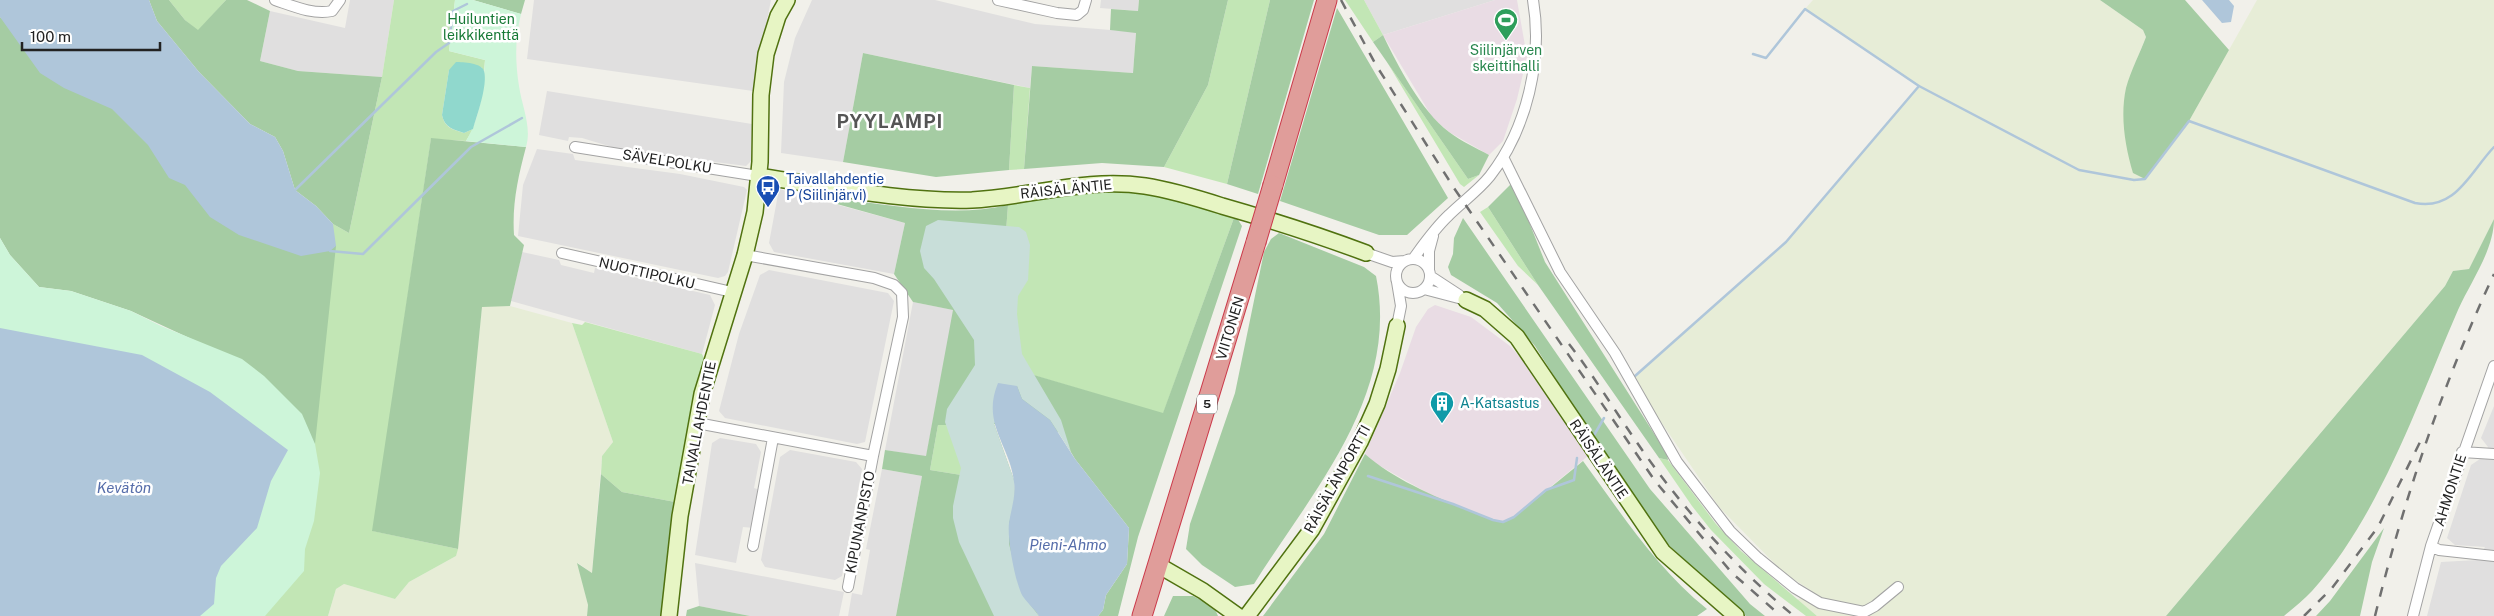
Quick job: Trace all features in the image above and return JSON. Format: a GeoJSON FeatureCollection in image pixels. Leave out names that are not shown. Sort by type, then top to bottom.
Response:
{"type":"FeatureCollection","features":[{"type":"Feature","properties":{"kind":"highway","name":"VIITONEN"},"geometry":{"type":"LineString","coordinates":[[1158,565],[1273,185],[1324,7]]}},
{"type":"Feature","properties":{"kind":"highway","name":"5"},"geometry":{"type":"LineString","coordinates":[[1142,616],[1158,565]]}},
{"type":"Feature","properties":{"kind":"street"},"geometry":{"type":"LineString","coordinates":[[274,0],[324,13],[332,11],[340,0]]}},
{"type":"Feature","properties":{"kind":"street","name":"TAIVALLAHDENTIE"},"geometry":{"type":"LineString","coordinates":[[668,616],[680,516],[702,394],[755,212],[761,95],[766,54],[778,16],[787,0]]}},
{"type":"Feature","properties":{"kind":"street"},"geometry":{"type":"LineString","coordinates":[[998,0],[1057,14],[1077,15],[1083,10],[1086,0]]}},
{"type":"Feature","properties":{"kind":"street"},"geometry":{"type":"LineString","coordinates":[[1397,326],[1401,306],[1397,278],[1400,265],[1409,260],[1434,231],[1490,177],[1504,158],[1522,117],[1531,83],[1535,49],[1533,0]]}},
{"type":"Feature","properties":{"kind":"street","name":"SÄVELPOLKU"},"geometry":{"type":"LineString","coordinates":[[575,147],[758,176]]}},
{"type":"Feature","properties":{"kind":"street"},"geometry":{"type":"LineString","coordinates":[[1504,158],[1560,272],[1614,354],[1677,462],[1730,531],[1780,576],[1820,603],[1864,612],[1875,606],[1898,587]]}},
{"type":"Feature","properties":{"kind":"street","name":"RÄISÄLÄNTIE"},"geometry":{"type":"LineString","coordinates":[[758,176],[943,200],[975,200],[1072,185],[1111,183],[1145,186],[1184,194],[1296,227],[1366,253]]}},
{"type":"Feature","properties":{"kind":"street"},"geometry":{"type":"LineString","coordinates":[[1397,326],[1411,299],[1421,290],[1429,272],[1429,251],[1434,231]]}},
{"type":"Feature","properties":{"kind":"street","name":"NUOTTIPOLKU"},"geometry":{"type":"LineString","coordinates":[[562,253],[732,292]]}},
{"type":"Feature","properties":{"kind":"street"},"geometry":{"type":"LineString","coordinates":[[1366,253],[1392,262],[1409,260],[1422,262],[1429,272],[1466,300]]}},
{"type":"Feature","properties":{"kind":"street"},"geometry":{"type":"LineString","coordinates":[[1366,253],[1390,267],[1404,290],[1421,290],[1466,300]]}},
{"type":"Feature","properties":{"kind":"street","name":"KIPUNANPISTO"},"geometry":{"type":"LineString","coordinates":[[744,255],[874,278],[894,285],[902,293],[903,317],[873,456],[848,587]]}},
{"type":"Feature","properties":{"kind":"street","name":"RÄISÄLÄNTIE"},"geometry":{"type":"LineString","coordinates":[[1466,300],[1485,309],[1516,337],[1662,552],[1709,595],[1736,616]]}},
{"type":"Feature","properties":{"kind":"street","name":"RÄISÄLÄNPORTTI"},"geometry":{"type":"LineString","coordinates":[[1247,616],[1312,529],[1360,442],[1377,404],[1388,369],[1397,326]]}},
{"type":"Feature","properties":{"kind":"street","name":"AHMONTIE"},"geometry":{"type":"LineString","coordinates":[[2413,616],[2431,546],[2462,452],[2494,366]]}},
{"type":"Feature","properties":{"kind":"street"},"geometry":{"type":"LineString","coordinates":[[697,423],[873,456]]}},
{"type":"Feature","properties":{"kind":"street"},"geometry":{"type":"LineString","coordinates":[[753,546],[773,438]]}},
{"type":"Feature","properties":{"kind":"street"},"geometry":{"type":"LineString","coordinates":[[2462,452],[2494,454]]}},
{"type":"Feature","properties":{"kind":"street"},"geometry":{"type":"LineString","coordinates":[[2431,546],[2439,550],[2494,556]]}},
{"type":"Feature","properties":{"kind":"street"},"geometry":{"type":"LineString","coordinates":[[1158,565],[1203,591],[1238,616]]}},
{"type":"Feature","properties":{"kind":"shaded area"},"geometry":{"type":"Polygon","coordinates":[[[350,0],[394,0],[382,77],[298,71],[260,61],[270,11],[345,28],[350,0]]]}},
{"type":"Feature","properties":{"kind":"shaded area"},"geometry":{"type":"Polygon","coordinates":[[[534,0],[771,0],[753,91],[527,59],[534,0]]]}},
{"type":"Feature","properties":{"kind":"shaded area"},"geometry":{"type":"Polygon","coordinates":[[[812,0],[935,0],[1035,24],[1136,32],[1133,73],[1032,66],[1030,88],[863,53],[843,162],[781,153],[784,82],[795,38],[812,0]]]}},
{"type":"Feature","properties":{"kind":"shaded area"},"geometry":{"type":"Polygon","coordinates":[[[1101,0],[1139,0],[1138,11],[1100,8],[1101,0]]]}},
{"type":"Feature","properties":{"kind":"shaded area"},"geometry":{"type":"Polygon","coordinates":[[[1364,0],[1495,0],[1383,35],[1364,0]]]}},
{"type":"Feature","properties":{"kind":"shaded area"},"geometry":{"type":"Polygon","coordinates":[[[1495,0],[1517,0],[1527,57],[1517,99],[1503,141],[1489,155],[1449,132],[1432,117],[1383,35],[1495,0]]]}},
{"type":"Feature","properties":{"kind":"shaded area"},"geometry":{"type":"Polygon","coordinates":[[[456,62],[480,66],[483,68],[485,77],[482,100],[473,129],[464,133],[447,125],[442,115],[449,70],[456,62]]]}},
{"type":"Feature","properties":{"kind":"shaded area"},"geometry":{"type":"Polygon","coordinates":[[[547,91],[752,124],[751,161],[746,166],[622,150],[582,138],[569,137],[568,141],[539,135],[547,91]]]}},
{"type":"Feature","properties":{"kind":"shaded area"},"geometry":{"type":"Polygon","coordinates":[[[537,149],[573,154],[575,160],[680,174],[744,187],[747,190],[728,272],[725,276],[718,278],[518,236],[523,185],[537,149]]]}},
{"type":"Feature","properties":{"kind":"shaded area"},"geometry":{"type":"Polygon","coordinates":[[[779,189],[905,223],[894,274],[774,252],[769,243],[779,189]]]}},
{"type":"Feature","properties":{"kind":"shaded area"},"geometry":{"type":"Polygon","coordinates":[[[938,220],[1019,227],[1026,232],[1030,245],[1028,280],[1018,296],[1017,314],[1022,354],[1061,420],[1071,452],[1050,420],[1022,399],[1017,386],[994,424],[1014,480],[1015,503],[1009,523],[1009,544],[1022,594],[1039,616],[994,616],[959,542],[953,518],[953,506],[961,468],[945,422],[947,409],[975,365],[974,340],[934,279],[924,268],[920,251],[926,226],[938,220]]]}},
{"type":"Feature","properties":{"kind":"shaded area"},"geometry":{"type":"Polygon","coordinates":[[[522,252],[559,260],[561,265],[594,273],[595,268],[710,295],[715,305],[702,354],[511,301],[522,252]]]}},
{"type":"Feature","properties":{"kind":"shaded area"},"geometry":{"type":"Polygon","coordinates":[[[769,270],[888,293],[894,301],[865,442],[857,444],[725,418],[719,411],[739,334],[760,275],[769,270]]]}},
{"type":"Feature","properties":{"kind":"shaded area"},"geometry":{"type":"Polygon","coordinates":[[[913,302],[954,310],[926,457],[885,450],[913,302]]]}},
{"type":"Feature","properties":{"kind":"shaded area"},"geometry":{"type":"Polygon","coordinates":[[[1435,305],[1471,317],[1510,346],[1564,407],[1594,451],[1514,517],[1503,522],[1493,520],[1433,496],[1373,462],[1365,454],[1400,373],[1416,327],[1428,309],[1435,305]]]}},
{"type":"Feature","properties":{"kind":"shaded area"},"geometry":{"type":"Polygon","coordinates":[[[2494,406],[2494,616],[2427,616],[2441,562],[2477,560],[2485,547],[2455,545],[2447,538],[2471,465],[2480,459],[2488,447],[2481,438],[2494,406]]]}},
{"type":"Feature","properties":{"kind":"shaded area"},"geometry":{"type":"Polygon","coordinates":[[[720,438],[756,444],[761,452],[754,488],[760,490],[754,528],[743,527],[736,563],[695,555],[712,443],[720,438]]]}},
{"type":"Feature","properties":{"kind":"shaded area"},"geometry":{"type":"Polygon","coordinates":[[[790,450],[856,462],[862,469],[842,576],[835,580],[765,567],[761,560],[780,457],[790,450]]]}},
{"type":"Feature","properties":{"kind":"shaded area"},"geometry":{"type":"Polygon","coordinates":[[[882,469],[922,476],[896,616],[848,616],[852,593],[862,595],[870,550],[866,549],[882,469]]]}},
{"type":"Feature","properties":{"kind":"shaded area"},"geometry":{"type":"Polygon","coordinates":[[[695,563],[844,592],[839,616],[750,616],[699,606],[695,563]]]}},
{"type":"Feature","properties":{"kind":"green space"},"geometry":{"type":"Polygon","coordinates":[[[149,0],[169,0],[185,20],[198,30],[226,0],[247,0],[270,11],[260,61],[298,71],[382,77],[349,233],[333,224],[316,206],[295,190],[283,151],[275,137],[250,124],[199,72],[157,21],[149,0]]]}},
{"type":"Feature","properties":{"kind":"green space"},"geometry":{"type":"Polygon","coordinates":[[[169,0],[226,0],[198,31],[185,20],[169,0]]]}},
{"type":"Feature","properties":{"kind":"green space"},"geometry":{"type":"Polygon","coordinates":[[[394,0],[455,0],[449,51],[485,60],[484,71],[481,67],[449,70],[442,115],[447,125],[453,129],[464,133],[473,129],[466,141],[431,139],[373,531],[458,549],[456,556],[409,582],[395,599],[344,584],[336,589],[328,616],[200,616],[333,224],[349,233],[382,77],[394,0]]]}},
{"type":"Feature","properties":{"kind":"green space","name":"Huiluntien leikkikenttä"},"geometry":{"type":"Polygon","coordinates":[[[455,0],[473,0],[521,14],[516,59],[528,132],[526,147],[466,141],[478,112],[485,60],[449,51],[455,0]]]}},
{"type":"Feature","properties":{"kind":"green space"},"geometry":{"type":"Polygon","coordinates":[[[473,0],[525,0],[521,14],[473,0]]]}},
{"type":"Feature","properties":{"kind":"green space"},"geometry":{"type":"Polygon","coordinates":[[[1139,0],[1228,0],[1208,85],[1164,167],[1102,163],[1024,169],[1032,66],[1133,73],[1136,33],[1110,30],[1111,9],[1138,11],[1139,0]]]}},
{"type":"Feature","properties":{"kind":"green space"},"geometry":{"type":"Polygon","coordinates":[[[1228,0],[1270,0],[1227,184],[1164,167],[1208,85],[1228,0]]]}},
{"type":"Feature","properties":{"kind":"green space"},"geometry":{"type":"Polygon","coordinates":[[[1270,0],[1314,0],[1258,194],[1227,184],[1270,0]]]}},
{"type":"Feature","properties":{"kind":"green space"},"geometry":{"type":"Polygon","coordinates":[[[1345,0],[1364,0],[1383,35],[1373,42],[1345,0]]]}},
{"type":"Feature","properties":{"kind":"green space"},"geometry":{"type":"Polygon","coordinates":[[[1813,0],[2100,0],[2143,30],[2146,37],[2134,66],[2189,121],[2257,0],[2494,0],[2494,219],[2469,269],[2453,271],[2445,286],[2166,616],[1817,616],[1797,600],[1812,591],[1784,573],[1719,507],[1655,413],[1635,376],[1786,242],[1919,86],[1805,9],[1813,0]]]}},
{"type":"Feature","properties":{"kind":"green space"},"geometry":{"type":"Polygon","coordinates":[[[2100,0],[2185,0],[2229,50],[2189,121],[2145,179],[2133,173],[2126,142],[2123,109],[2128,81],[2146,37],[2143,30],[2100,0]]]}},
{"type":"Feature","properties":{"kind":"green space"},"geometry":{"type":"Polygon","coordinates":[[[1337,8],[1448,198],[1407,235],[1379,235],[1280,201],[1337,8]]]}},
{"type":"Feature","properties":{"kind":"green space"},"geometry":{"type":"Polygon","coordinates":[[[0,17],[336,246],[315,444],[289,431],[198,342],[131,311],[71,291],[39,287],[10,255],[0,238],[0,17]]]}},
{"type":"Feature","properties":{"kind":"green space"},"geometry":{"type":"Polygon","coordinates":[[[1383,35],[1403,74],[1429,112],[1449,132],[1489,155],[1479,175],[1468,179],[1373,42],[1383,35]]]}},
{"type":"Feature","properties":{"kind":"green space"},"geometry":{"type":"Polygon","coordinates":[[[863,53],[1014,85],[1009,170],[936,177],[843,162],[863,53]]]}},
{"type":"Feature","properties":{"kind":"green space"},"geometry":{"type":"Polygon","coordinates":[[[1387,62],[1468,179],[1479,175],[1464,187],[1460,184],[1387,62]]]}},
{"type":"Feature","properties":{"kind":"green space"},"geometry":{"type":"Polygon","coordinates":[[[1014,85],[1030,88],[1024,169],[1009,170],[1014,85]]]}},
{"type":"Feature","properties":{"kind":"green space"},"geometry":{"type":"Polygon","coordinates":[[[431,138],[526,147],[520,169],[514,212],[514,235],[524,245],[510,306],[482,307],[458,549],[372,531],[431,138]]]}},
{"type":"Feature","properties":{"kind":"green space"},"geometry":{"type":"Polygon","coordinates":[[[1511,184],[1517,192],[1545,262],[1667,454],[1668,460],[1659,458],[1538,285],[1488,207],[1511,184]]]}},
{"type":"Feature","properties":{"kind":"green space"},"geometry":{"type":"Polygon","coordinates":[[[1086,189],[1134,189],[1235,215],[1163,414],[996,364],[1008,205],[1086,189]]]}},
{"type":"Feature","properties":{"kind":"green space"},"geometry":{"type":"Polygon","coordinates":[[[838,199],[945,210],[987,209],[1008,205],[996,364],[1163,413],[1235,215],[1242,226],[1138,537],[1118,616],[1098,616],[1103,610],[1106,595],[1127,564],[1129,528],[1075,459],[1059,432],[994,424],[1014,480],[1018,579],[1039,616],[896,616],[922,476],[882,469],[885,450],[926,456],[953,310],[913,302],[894,274],[905,223],[837,204],[838,199]],[[938,425],[930,470],[980,478],[968,425],[938,425]]]}},
{"type":"Feature","properties":{"kind":"green space"},"geometry":{"type":"Polygon","coordinates":[[[1488,207],[1538,285],[1518,266],[1480,212],[1488,207]]]}},
{"type":"Feature","properties":{"kind":"green space"},"geometry":{"type":"Polygon","coordinates":[[[1463,218],[1650,489],[1750,604],[1765,616],[1746,616],[1661,538],[1599,447],[1535,346],[1497,303],[1451,275],[1448,267],[1453,254],[1454,238],[1463,218]]]}},
{"type":"Feature","properties":{"kind":"green space"},"geometry":{"type":"Polygon","coordinates":[[[2494,219],[2493,231],[2486,254],[2458,310],[2396,457],[2358,528],[2336,561],[2312,591],[2284,616],[2166,616],[2445,286],[2453,271],[2469,269],[2494,219]]]}},
{"type":"Feature","properties":{"kind":"green space"},"geometry":{"type":"Polygon","coordinates":[[[1279,233],[1364,267],[1376,276],[1380,320],[1375,361],[1364,401],[1325,477],[1254,584],[1235,587],[1202,565],[1186,549],[1190,524],[1235,393],[1264,252],[1271,239],[1279,233]]]}},
{"type":"Feature","properties":{"kind":"green space","name":"Kevätön"},"geometry":{"type":"Polygon","coordinates":[[[0,238],[10,255],[39,287],[71,291],[131,311],[161,326],[242,359],[264,376],[302,414],[315,444],[320,473],[314,521],[305,549],[304,571],[265,616],[0,616],[0,238]]]}},
{"type":"Feature","properties":{"kind":"green space"},"geometry":{"type":"Polygon","coordinates":[[[482,306],[510,306],[572,323],[613,442],[602,456],[592,573],[578,563],[588,605],[587,616],[328,616],[336,589],[344,584],[395,599],[409,582],[456,556],[482,306]]]}},
{"type":"Feature","properties":{"kind":"green space"},"geometry":{"type":"Polygon","coordinates":[[[585,322],[702,354],[704,358],[675,502],[622,492],[601,474],[602,456],[613,442],[572,323],[582,325],[585,322]]]}},
{"type":"Feature","properties":{"kind":"green space"},"geometry":{"type":"Polygon","coordinates":[[[938,425],[968,425],[980,478],[930,470],[938,425]]]}},
{"type":"Feature","properties":{"kind":"green space"},"geometry":{"type":"Polygon","coordinates":[[[1365,454],[1393,475],[1409,484],[1460,507],[1503,522],[1514,517],[1583,461],[1655,558],[1671,576],[1707,609],[1697,616],[1263,616],[1324,534],[1365,454]]]}},
{"type":"Feature","properties":{"kind":"green space"},"geometry":{"type":"Polygon","coordinates":[[[1659,458],[1668,460],[1716,524],[1741,551],[1817,616],[1806,616],[1764,584],[1711,530],[1659,458]]]}},
{"type":"Feature","properties":{"kind":"green space"},"geometry":{"type":"Polygon","coordinates":[[[601,474],[622,492],[675,502],[664,616],[587,616],[588,605],[577,563],[592,573],[601,474]]]}},
{"type":"Feature","properties":{"kind":"green space"},"geometry":{"type":"Polygon","coordinates":[[[2384,528],[2372,562],[2360,616],[2316,616],[2330,601],[2384,528]]]}},
{"type":"Feature","properties":{"kind":"green space"},"geometry":{"type":"Polygon","coordinates":[[[1173,596],[1193,596],[1214,607],[1218,616],[1164,616],[1173,596]]]}},
{"type":"Feature","properties":{"kind":"green space"},"geometry":{"type":"Polygon","coordinates":[[[699,606],[750,616],[686,616],[687,610],[699,606]]]}},
{"type":"Feature","properties":{"kind":"water"},"geometry":{"type":"Polygon","coordinates":[[[0,0],[149,0],[157,21],[199,72],[250,124],[275,137],[283,151],[295,190],[316,206],[333,224],[336,246],[330,251],[301,256],[239,235],[210,217],[185,185],[169,178],[148,145],[112,109],[64,88],[40,73],[0,17],[0,0]]]}},
{"type":"Feature","properties":{"kind":"water"},"geometry":{"type":"Polygon","coordinates":[[[2202,0],[2229,0],[2234,6],[2231,22],[2222,23],[2202,0]]]}},
{"type":"Feature","properties":{"kind":"water","name":"Kevätön"},"geometry":{"type":"Polygon","coordinates":[[[0,328],[142,355],[210,392],[288,450],[271,481],[257,528],[221,566],[216,578],[214,604],[200,616],[0,616],[0,328]]]}},
{"type":"Feature","properties":{"kind":"water","name":"Pieni-Ahmo"},"geometry":{"type":"Polygon","coordinates":[[[998,383],[1017,386],[1022,399],[1050,420],[1075,459],[1129,528],[1127,564],[1106,595],[1103,610],[1098,616],[1039,616],[1019,589],[1009,539],[1014,482],[998,434],[993,411],[998,383]]]}},
{"type":"Feature","properties":{"kind":"waterway"},"geometry":{"type":"LineString","coordinates":[[295,190],[436,52],[449,43],[453,11],[467,4]]}},
{"type":"Feature","properties":{"kind":"waterway"},"geometry":{"type":"LineString","coordinates":[[1753,54],[1766,58],[1805,9],[1919,86],[2079,170],[2134,180],[2145,179],[2189,121],[2415,203],[2429,204],[2441,201],[2452,195],[2469,178],[2494,147]]}},
{"type":"Feature","properties":{"kind":"waterway"},"geometry":{"type":"LineString","coordinates":[[1635,376],[1786,242],[1919,86]]}},
{"type":"Feature","properties":{"kind":"waterway"},"geometry":{"type":"LineString","coordinates":[[330,251],[363,254],[471,147],[522,118]]}},
{"type":"Feature","properties":{"kind":"waterway"},"geometry":{"type":"LineString","coordinates":[[1593,437],[1604,418]]}},
{"type":"Feature","properties":{"kind":"waterway"},"geometry":{"type":"LineString","coordinates":[[1368,476],[1503,522],[1514,517],[1546,490],[1574,480],[1577,458]]}},
{"type":"Feature","properties":{"kind":"railway"},"geometry":{"type":"LineString","coordinates":[[1341,0],[1376,65],[1454,188],[1655,481],[1732,573],[1781,616]]}},
{"type":"Feature","properties":{"kind":"railway"},"geometry":{"type":"LineString","coordinates":[[2375,616],[2386,572],[2426,442],[2458,357],[2494,274]]}},
{"type":"Feature","properties":{"kind":"railway"},"geometry":{"type":"LineString","coordinates":[[1569,344],[1629,432],[1691,514],[1730,557],[1794,616]]}},
{"type":"Feature","properties":{"kind":"railway"},"geometry":{"type":"LineString","coordinates":[[2304,616],[2332,588],[2378,527],[2423,436]]}},
{"type":"Feature","properties":{"kind":"place","name":"Siilinjärven skeittihalli"},"geometry":{"type":"Point","coordinates":[1506,41]}},
{"type":"Feature","properties":{"kind":"place","name":"Taivallahdentie P (Siilinjärvi)"},"geometry":{"type":"Point","coordinates":[768,208]}},
{"type":"Feature","properties":{"kind":"place","name":"A-Katsastus"},"geometry":{"type":"Point","coordinates":[1442,424]}},
{"type":"Feature","properties":{"kind":"district","name":"PYYLAMPI"},"geometry":{"type":"Point","coordinates":[890,121]}}]}
